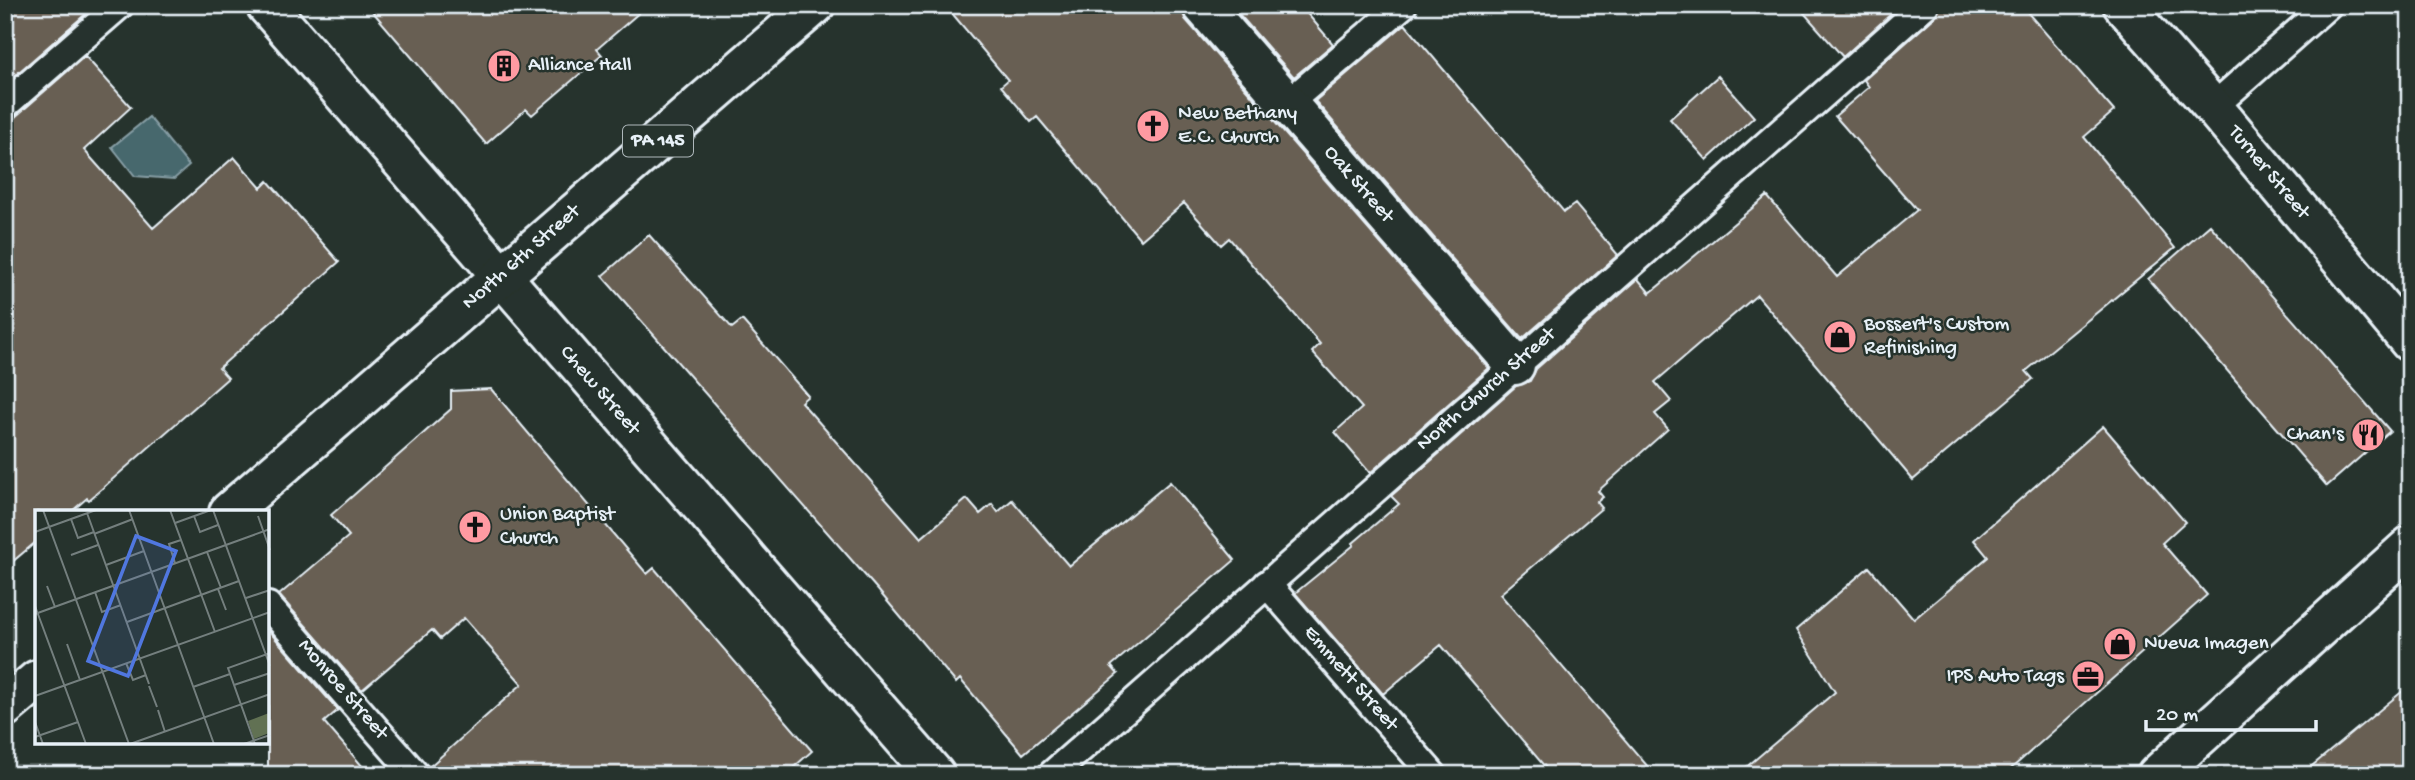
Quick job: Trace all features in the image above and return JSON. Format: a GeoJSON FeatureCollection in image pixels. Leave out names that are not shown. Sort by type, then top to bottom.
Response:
{"type":"FeatureCollection","features":[{"type":"Feature","properties":{"kind":"street","name":"Chew Street"},"geometry":{"type":"LineString","coordinates":[[266,5],[935,775]]}},
{"type":"Feature","properties":{"kind":"street","name":"North 6th Street"},"geometry":{"type":"LineString","coordinates":[[231,510],[815,5]]}},
{"type":"Feature","properties":{"kind":"street","name":"Oak Street"},"geometry":{"type":"LineString","coordinates":[[1202,5],[1515,365]]}},
{"type":"Feature","properties":{"kind":"street","name":"Turner Street"},"geometry":{"type":"LineString","coordinates":[[2123,5],[2213,107],[2410,342]]}},
{"type":"Feature","properties":{"kind":"street"},"geometry":{"type":"LineString","coordinates":[[2157,775],[2410,547]]}},
{"type":"Feature","properties":{"kind":"street"},"geometry":{"type":"LineString","coordinates":[[5,707],[35,682]]}},
{"type":"Feature","properties":{"kind":"lane"},"geometry":{"type":"LineString","coordinates":[[5,105],[120,5]]}},
{"type":"Feature","properties":{"kind":"lane"},"geometry":{"type":"LineString","coordinates":[[1287,104],[1403,5]]}},
{"type":"Feature","properties":{"kind":"lane","name":"North Church Street"},"geometry":{"type":"LineString","coordinates":[[1051,775],[1925,5]]}},
{"type":"Feature","properties":{"kind":"lane"},"geometry":{"type":"LineString","coordinates":[[2213,107],[2328,5]]}},
{"type":"Feature","properties":{"kind":"lane","name":"Emmett Street"},"geometry":{"type":"LineString","coordinates":[[1267,584],[1433,775]]}},
{"type":"Feature","properties":{"kind":"lane","name":"Monroe Street"},"geometry":{"type":"LineString","coordinates":[[270,608],[416,775]]}},
{"type":"Feature","properties":{"kind":"water"},"geometry":{"type":"Polygon","coordinates":[[[149,117],[189,166],[174,179],[135,176],[112,147],[149,117]]]}},
{"type":"Feature","properties":{"kind":"building"},"geometry":{"type":"Polygon","coordinates":[[[5,5],[96,5],[5,84],[5,5]]]}},
{"type":"Feature","properties":{"kind":"building","name":"Alliance Hall"},"geometry":{"type":"Polygon","coordinates":[[[367,5],[648,5],[597,49],[602,55],[532,115],[526,109],[486,144],[367,5]]]}},
{"type":"Feature","properties":{"kind":"building"},"geometry":{"type":"Polygon","coordinates":[[[945,5],[1181,5],[1185,19],[1489,368],[1370,473],[1335,432],[1362,408],[1312,352],[1320,344],[1229,238],[1221,245],[1184,203],[1141,240],[1037,117],[1031,122],[1001,86],[1008,80],[945,5]]]}},
{"type":"Feature","properties":{"kind":"building"},"geometry":{"type":"Polygon","coordinates":[[[1231,5],[1300,5],[1333,44],[1294,77],[1231,5]]]}},
{"type":"Feature","properties":{"kind":"building"},"geometry":{"type":"Polygon","coordinates":[[[1797,5],[1901,5],[1843,57],[1797,5]]]}},
{"type":"Feature","properties":{"kind":"building"},"geometry":{"type":"Polygon","coordinates":[[[1940,5],[2021,5],[2114,111],[2084,137],[2175,248],[2026,371],[2033,379],[1913,480],[1757,295],[1655,382],[1671,401],[1655,414],[1668,429],[1598,491],[1603,497],[1597,502],[1602,508],[1500,594],[1655,775],[1552,775],[1441,645],[1383,694],[1295,593],[1399,504],[1391,496],[1516,386],[1530,381],[1536,369],[1638,279],[1650,293],[1767,196],[1837,277],[1917,210],[1835,116],[1869,87],[1864,80],[1935,17],[1940,5]]]}},
{"type":"Feature","properties":{"kind":"building"},"geometry":{"type":"Polygon","coordinates":[[[1405,24],[1564,212],[1575,204],[1618,255],[1522,339],[1315,101],[1405,24]]]}},
{"type":"Feature","properties":{"kind":"building"},"geometry":{"type":"Polygon","coordinates":[[[85,56],[131,107],[84,150],[153,228],[234,157],[261,188],[268,181],[339,262],[219,368],[228,378],[89,500],[87,498],[73,510],[35,510],[35,543],[5,568],[5,120],[15,117],[85,56]]]}},
{"type":"Feature","properties":{"kind":"building"},"geometry":{"type":"Polygon","coordinates":[[[1718,76],[1754,117],[1707,160],[1670,119],[1718,76]]]}},
{"type":"Feature","properties":{"kind":"building"},"geometry":{"type":"Polygon","coordinates":[[[2210,225],[2390,431],[2327,486],[2148,279],[2210,225]]]}},
{"type":"Feature","properties":{"kind":"building"},"geometry":{"type":"Polygon","coordinates":[[[649,235],[732,328],[742,320],[808,396],[801,402],[921,538],[967,499],[980,514],[992,504],[998,512],[1012,500],[1069,566],[1170,482],[1235,560],[1111,666],[1118,674],[1023,754],[960,679],[956,683],[602,276],[649,235]]]}},
{"type":"Feature","properties":{"kind":"building"},"geometry":{"type":"Polygon","coordinates":[[[491,389],[647,574],[654,568],[812,751],[785,775],[431,775],[429,767],[522,684],[464,618],[440,639],[432,630],[362,690],[279,595],[349,536],[331,515],[451,409],[451,391],[491,389]]]}},
{"type":"Feature","properties":{"kind":"building"},"geometry":{"type":"Polygon","coordinates":[[[2103,426],[2185,522],[2162,543],[2207,595],[2004,775],[1737,775],[1835,692],[1796,630],[1869,567],[1914,619],[1988,557],[1974,540],[2103,426]]]}},
{"type":"Feature","properties":{"kind":"building"},"geometry":{"type":"Polygon","coordinates":[[[270,632],[338,710],[324,722],[370,775],[268,775],[270,632]]]}},
{"type":"Feature","properties":{"kind":"building"},"geometry":{"type":"Polygon","coordinates":[[[2410,685],[2410,775],[2301,775],[2410,685]]]}},
{"type":"Feature","properties":{"kind":"place","name":"Alliance Hall"},"geometry":{"type":"Point","coordinates":[504,66]}},
{"type":"Feature","properties":{"kind":"place","name":"New Bethany E.C. Church"},"geometry":{"type":"Point","coordinates":[1153,126]}},
{"type":"Feature","properties":{"kind":"place","name":"Bossert's Custom Refinishing"},"geometry":{"type":"Point","coordinates":[1840,337]}},
{"type":"Feature","properties":{"kind":"place","name":"Chan's"},"geometry":{"type":"Point","coordinates":[2368,435]}},
{"type":"Feature","properties":{"kind":"place","name":"Union Baptist Church"},"geometry":{"type":"Point","coordinates":[475,527]}},
{"type":"Feature","properties":{"kind":"place","name":"Nueva Imagen"},"geometry":{"type":"Point","coordinates":[2120,644]}},
{"type":"Feature","properties":{"kind":"place","name":"IPS Auto Tags"},"geometry":{"type":"Point","coordinates":[2088,677]}}]}
